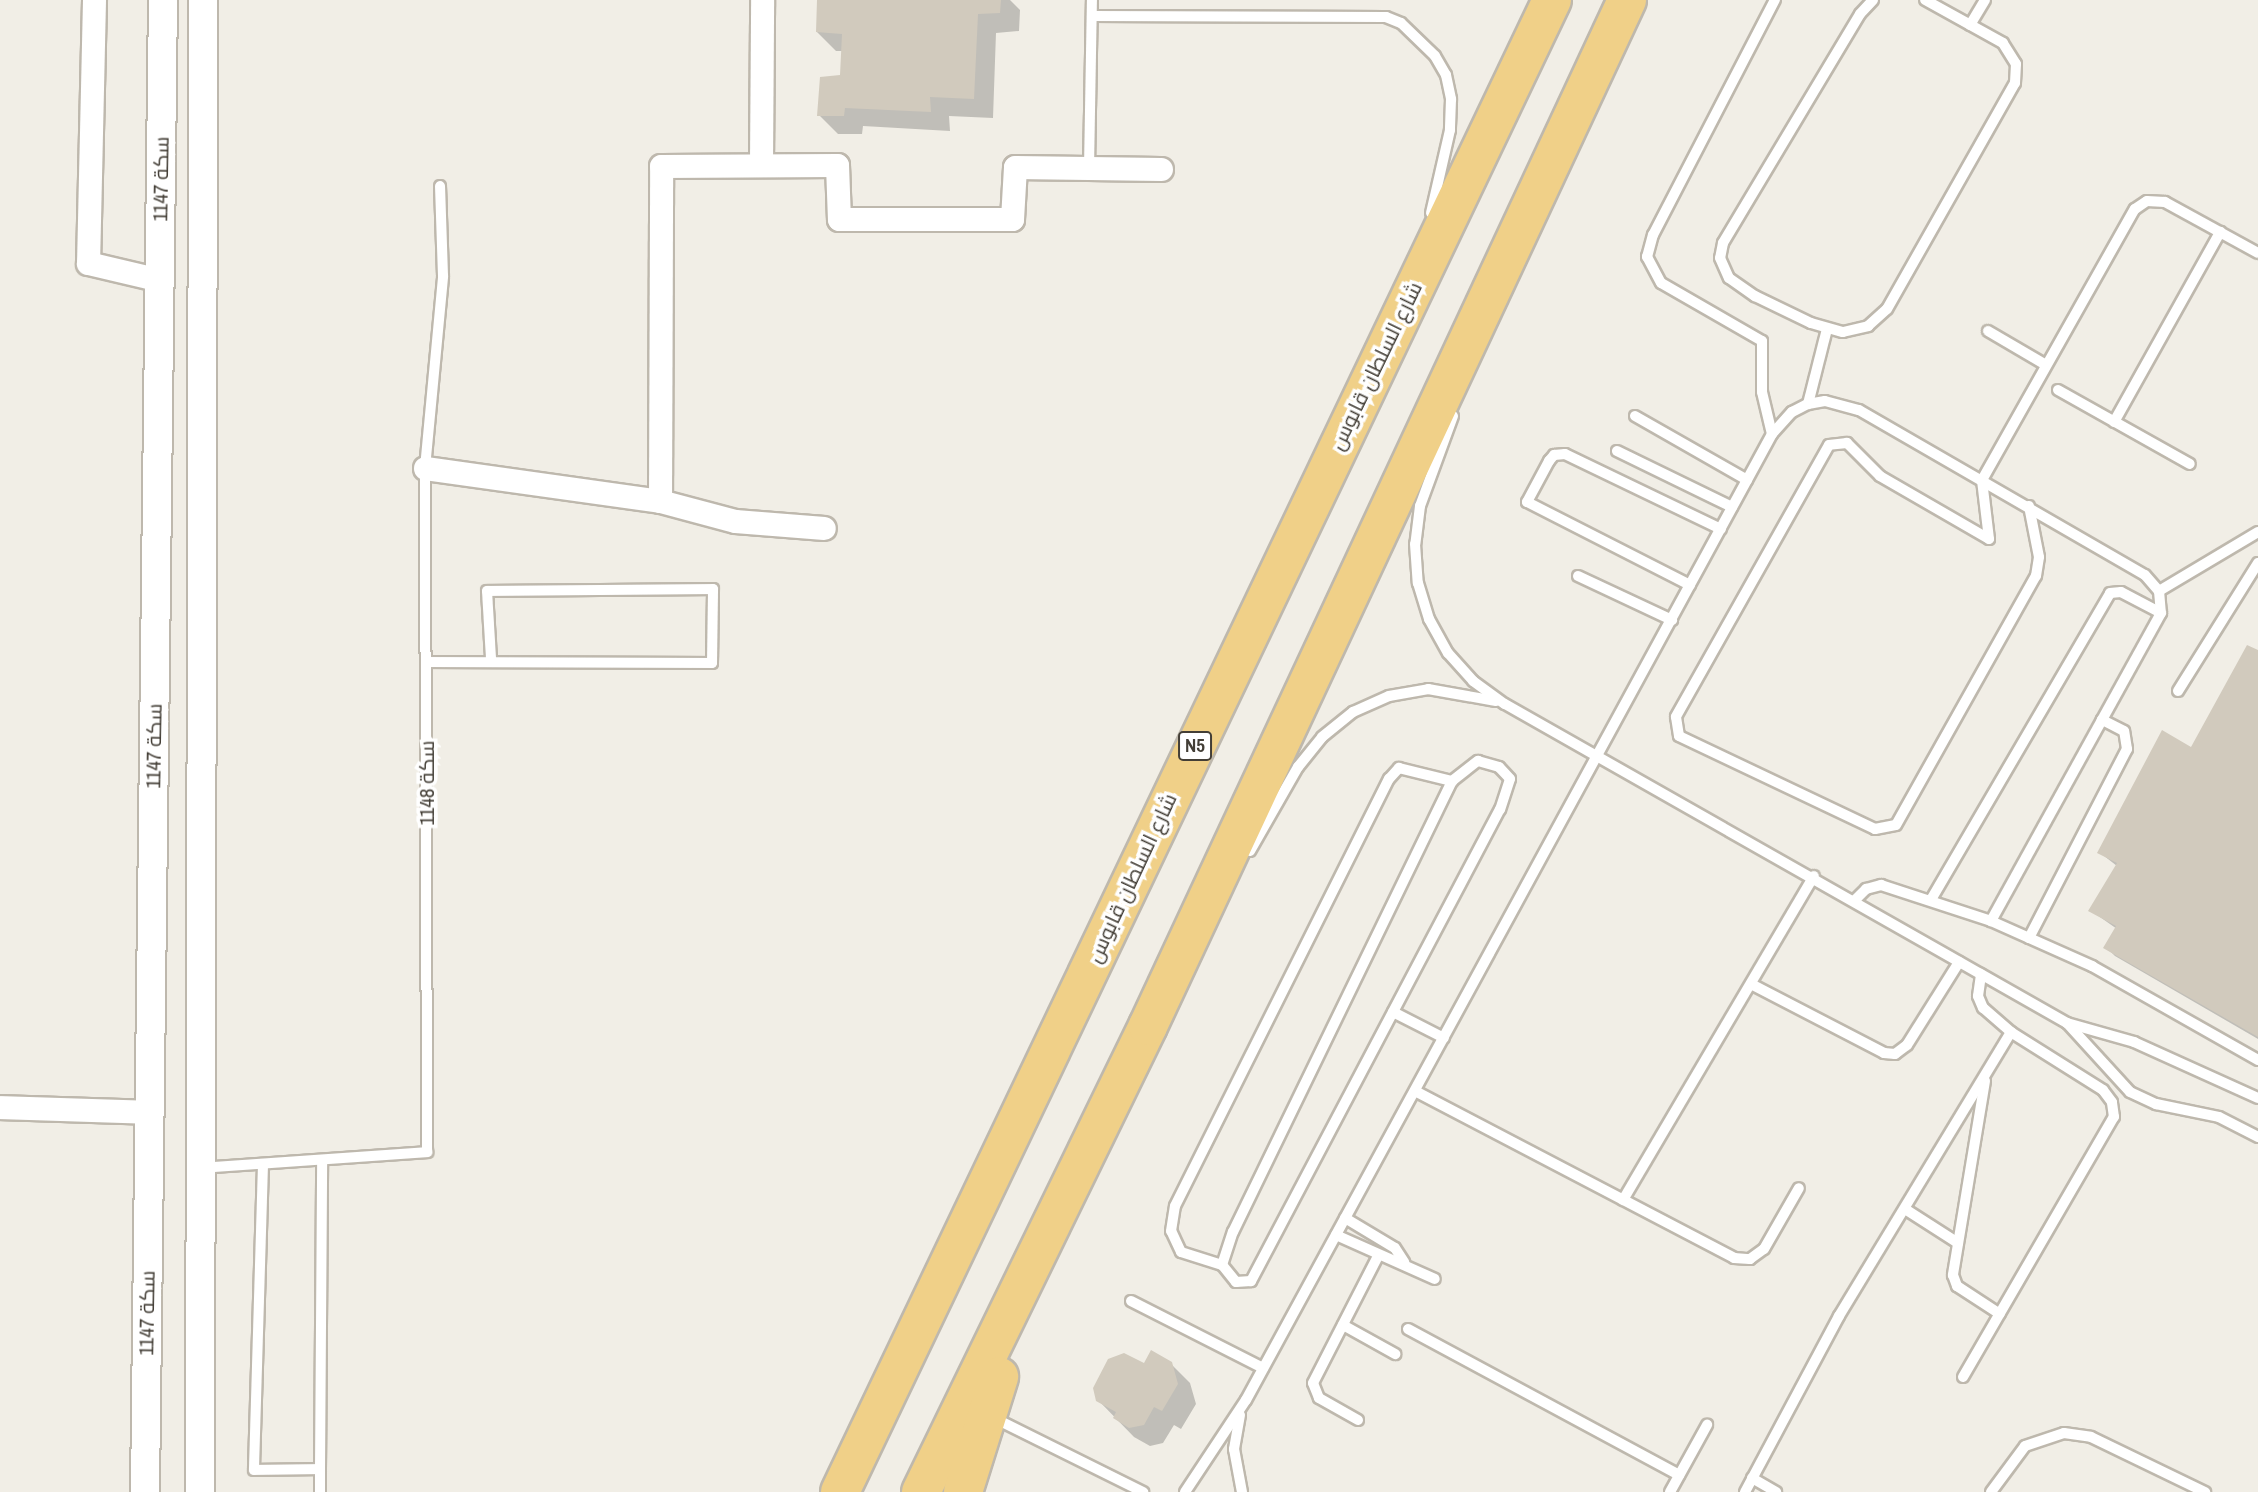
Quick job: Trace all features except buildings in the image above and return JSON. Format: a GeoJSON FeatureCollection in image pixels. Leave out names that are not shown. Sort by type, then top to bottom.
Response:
{"type":"FeatureCollection","features":[{"type":"Feature","properties":{"kind":"highway","name":"شارع السلطان قابوس"},"geometry":{"type":"LineString","coordinates":[[840,1492],[1552,0]]}},
{"type":"Feature","properties":{"kind":"highway"},"geometry":{"type":"LineString","coordinates":[[921,1492],[1036,1261],[1148,1026],[1627,0]]}},
{"type":"Feature","properties":{"kind":"highway"},"geometry":{"type":"LineString","coordinates":[[963,1492],[1036,1261]]}},
{"type":"Feature","properties":{"kind":"street"},"geometry":{"type":"LineString","coordinates":[[94,0],[88,263],[160,279]]}},
{"type":"Feature","properties":{"kind":"street","name":"سكة 1147"},"geometry":{"type":"LineString","coordinates":[[145,1492],[163,0]]}},
{"type":"Feature","properties":{"kind":"street","name":"سكة 1147"},"geometry":{"type":"LineString","coordinates":[[200,1492],[198,1168],[204,0]]}},
{"type":"Feature","properties":{"kind":"street"},"geometry":{"type":"LineString","coordinates":[[761,163],[762,0]]}},
{"type":"Feature","properties":{"kind":"street"},"geometry":{"type":"LineString","coordinates":[[660,501],[661,166],[761,163],[837,165],[839,219],[1012,219],[1015,167],[1161,169]]}},
{"type":"Feature","properties":{"kind":"street"},"geometry":{"type":"LineString","coordinates":[[425,468],[660,501],[735,521],[824,528]]}},
{"type":"Feature","properties":{"kind":"street"},"geometry":{"type":"LineString","coordinates":[[0,1107],[150,1112]]}},
{"type":"Feature","properties":{"kind":"lane"},"geometry":{"type":"LineString","coordinates":[[1089,168],[1092,0]]}},
{"type":"Feature","properties":{"kind":"lane"},"geometry":{"type":"LineString","coordinates":[[1772,434],[1762,392],[1762,341],[1661,283],[1647,257],[1653,234],[1775,0]]}},
{"type":"Feature","properties":{"kind":"lane"},"geometry":{"type":"LineString","coordinates":[[1873,0],[1860,14],[1720,251],[1721,265],[1729,278],[1782,311],[1827,329],[1860,330],[1882,316],[2012,91],[2016,74],[2009,49],[1925,0]]}},
{"type":"Feature","properties":{"kind":"lane"},"geometry":{"type":"LineString","coordinates":[[1970,25],[1985,0]]}},
{"type":"Feature","properties":{"kind":"lane"},"geometry":{"type":"LineString","coordinates":[[1092,16],[1386,17],[1401,23],[1435,56],[1446,75],[1451,99],[1450,130],[1426,227]]}},
{"type":"Feature","properties":{"kind":"lane","name":"سكة 1148"},"geometry":{"type":"LineString","coordinates":[[198,1168],[427,1152],[428,662],[425,468],[443,276],[440,186]]}},
{"type":"Feature","properties":{"kind":"lane"},"geometry":{"type":"LineString","coordinates":[[2029,506],[2039,557],[2036,576],[1900,820],[1889,829],[1875,829],[1684,741],[1675,724],[1824,450],[1834,442],[1847,443],[1880,477],[1989,539],[1982,480],[2135,209],[2147,201],[2165,202],[2258,253]]}},
{"type":"Feature","properties":{"kind":"lane"},"geometry":{"type":"LineString","coordinates":[[1470,368],[1525,216]]}},
{"type":"Feature","properties":{"kind":"lane"},"geometry":{"type":"LineString","coordinates":[[2114,422],[2220,232]]}},
{"type":"Feature","properties":{"kind":"lane"},"geometry":{"type":"LineString","coordinates":[[1392,332],[1422,240]]}},
{"type":"Feature","properties":{"kind":"lane"},"geometry":{"type":"LineString","coordinates":[[1808,404],[1827,329]]}},
{"type":"Feature","properties":{"kind":"lane"},"geometry":{"type":"LineString","coordinates":[[1988,331],[2046,365]]}},
{"type":"Feature","properties":{"kind":"lane"},"geometry":{"type":"LineString","coordinates":[[2058,390],[2190,464]]}},
{"type":"Feature","properties":{"kind":"lane"},"geometry":{"type":"LineString","coordinates":[[1185,1492],[1263,1368],[1600,757],[1772,434],[1792,412],[1808,404],[1825,401],[1859,410],[2145,575],[2159,591],[2161,612],[1991,921]]}},
{"type":"Feature","properties":{"kind":"lane"},"geometry":{"type":"LineString","coordinates":[[1457,405],[1420,506],[1415,544],[1418,583],[1429,619],[1448,653],[1473,681],[1505,704],[1814,876],[2067,1023],[2134,1042],[2258,1098]]}},
{"type":"Feature","properties":{"kind":"lane"},"geometry":{"type":"LineString","coordinates":[[1634,416],[1747,480]]}},
{"type":"Feature","properties":{"kind":"lane"},"geometry":{"type":"LineString","coordinates":[[1617,451],[1732,507]]}},
{"type":"Feature","properties":{"kind":"lane"},"geometry":{"type":"LineString","coordinates":[[1690,585],[1527,502],[1549,461],[1554,455],[1565,454],[1720,529]]}},
{"type":"Feature","properties":{"kind":"lane"},"geometry":{"type":"LineString","coordinates":[[2159,591],[2258,532]]}},
{"type":"Feature","properties":{"kind":"lane"},"geometry":{"type":"LineString","coordinates":[[2178,691],[2258,563]]}},
{"type":"Feature","properties":{"kind":"lane"},"geometry":{"type":"LineString","coordinates":[[1578,576],[1672,620]]}},
{"type":"Feature","properties":{"kind":"lane"},"geometry":{"type":"LineString","coordinates":[[428,662],[491,659],[712,663],[713,589],[487,591],[491,659]]}},
{"type":"Feature","properties":{"kind":"lane"},"geometry":{"type":"LineString","coordinates":[[1932,898],[2110,593],[2121,592],[2161,612]]}},
{"type":"Feature","properties":{"kind":"lane"},"geometry":{"type":"LineString","coordinates":[[1244,861],[1298,767],[1322,737],[1353,712],[1389,696],[1428,690],[1467,693],[1505,704]]}},
{"type":"Feature","properties":{"kind":"lane"},"geometry":{"type":"LineString","coordinates":[[2029,938],[2127,749],[2124,730],[2102,720]]}},
{"type":"Feature","properties":{"kind":"lane"},"geometry":{"type":"LineString","coordinates":[[1222,1265],[1233,1232],[1452,781],[1478,761],[1499,767],[1510,779],[1500,809],[1251,1281],[1236,1282],[1222,1265],[1181,1252],[1171,1231],[1175,1206],[1389,779],[1399,768],[1452,781]]}},
{"type":"Feature","properties":{"kind":"lane"},"geometry":{"type":"LineString","coordinates":[[1623,1200],[1814,876]]}},
{"type":"Feature","properties":{"kind":"lane"},"geometry":{"type":"LineString","coordinates":[[1855,900],[1866,889],[1881,885],[1932,898],[1991,921],[2092,966],[2258,1060]]}},
{"type":"Feature","properties":{"kind":"lane"},"geometry":{"type":"LineString","coordinates":[[1148,1026],[1223,897]]}},
{"type":"Feature","properties":{"kind":"lane"},"geometry":{"type":"LineString","coordinates":[[1751,984],[1884,1053],[1895,1054],[1907,1045],[1959,962]]}},
{"type":"Feature","properties":{"kind":"lane"},"geometry":{"type":"LineString","coordinates":[[1963,1377],[2114,1117],[2112,1102],[2103,1090],[2011,1032],[1979,1001],[1981,974]]}},
{"type":"Feature","properties":{"kind":"lane"},"geometry":{"type":"LineString","coordinates":[[1394,1012],[1444,1038]]}},
{"type":"Feature","properties":{"kind":"lane"},"geometry":{"type":"LineString","coordinates":[[2067,1023],[2130,1092],[2156,1104],[2219,1117],[2258,1137]]}},
{"type":"Feature","properties":{"kind":"lane"},"geometry":{"type":"LineString","coordinates":[[1745,1492],[1839,1316],[2011,1032]]}},
{"type":"Feature","properties":{"kind":"lane"},"geometry":{"type":"LineString","coordinates":[[1986,1075],[1954,1281],[2000,1314]]}},
{"type":"Feature","properties":{"kind":"lane"},"geometry":{"type":"LineString","coordinates":[[1415,1091],[1742,1260],[1764,1249],[1799,1188]]}},
{"type":"Feature","properties":{"kind":"lane"},"geometry":{"type":"LineString","coordinates":[[320,1492],[322,1161]]}},
{"type":"Feature","properties":{"kind":"lane"},"geometry":{"type":"LineString","coordinates":[[263,1164],[254,1469],[320,1469]]}},
{"type":"Feature","properties":{"kind":"lane"},"geometry":{"type":"LineString","coordinates":[[1905,1209],[1958,1243]]}},
{"type":"Feature","properties":{"kind":"lane"},"geometry":{"type":"LineString","coordinates":[[1345,1218],[1395,1248],[1404,1262]]}},
{"type":"Feature","properties":{"kind":"lane"},"geometry":{"type":"LineString","coordinates":[[1336,1235],[1378,1256],[1404,1262],[1436,1279]]}},
{"type":"Feature","properties":{"kind":"lane"},"geometry":{"type":"LineString","coordinates":[[1358,1420],[1319,1398],[1313,1389],[1378,1256]]}},
{"type":"Feature","properties":{"kind":"lane"},"geometry":{"type":"LineString","coordinates":[[1131,1301],[1263,1368]]}},
{"type":"Feature","properties":{"kind":"lane"},"geometry":{"type":"LineString","coordinates":[[1343,1325],[1395,1354]]}},
{"type":"Feature","properties":{"kind":"lane"},"geometry":{"type":"LineString","coordinates":[[1408,1329],[1679,1475]]}},
{"type":"Feature","properties":{"kind":"lane"},"geometry":{"type":"LineString","coordinates":[[1242,1492],[1234,1433],[1245,1399]]}},
{"type":"Feature","properties":{"kind":"lane"},"geometry":{"type":"LineString","coordinates":[[988,1415],[1143,1492]]}},
{"type":"Feature","properties":{"kind":"lane"},"geometry":{"type":"LineString","coordinates":[[1670,1492],[1707,1425]]}},
{"type":"Feature","properties":{"kind":"lane"},"geometry":{"type":"LineString","coordinates":[[1991,1492],[2025,1446],[2064,1433],[2091,1437],[2205,1492]]}},
{"type":"Feature","properties":{"kind":"lane"},"geometry":{"type":"LineString","coordinates":[[1752,1478],[1776,1492]]}}]}
